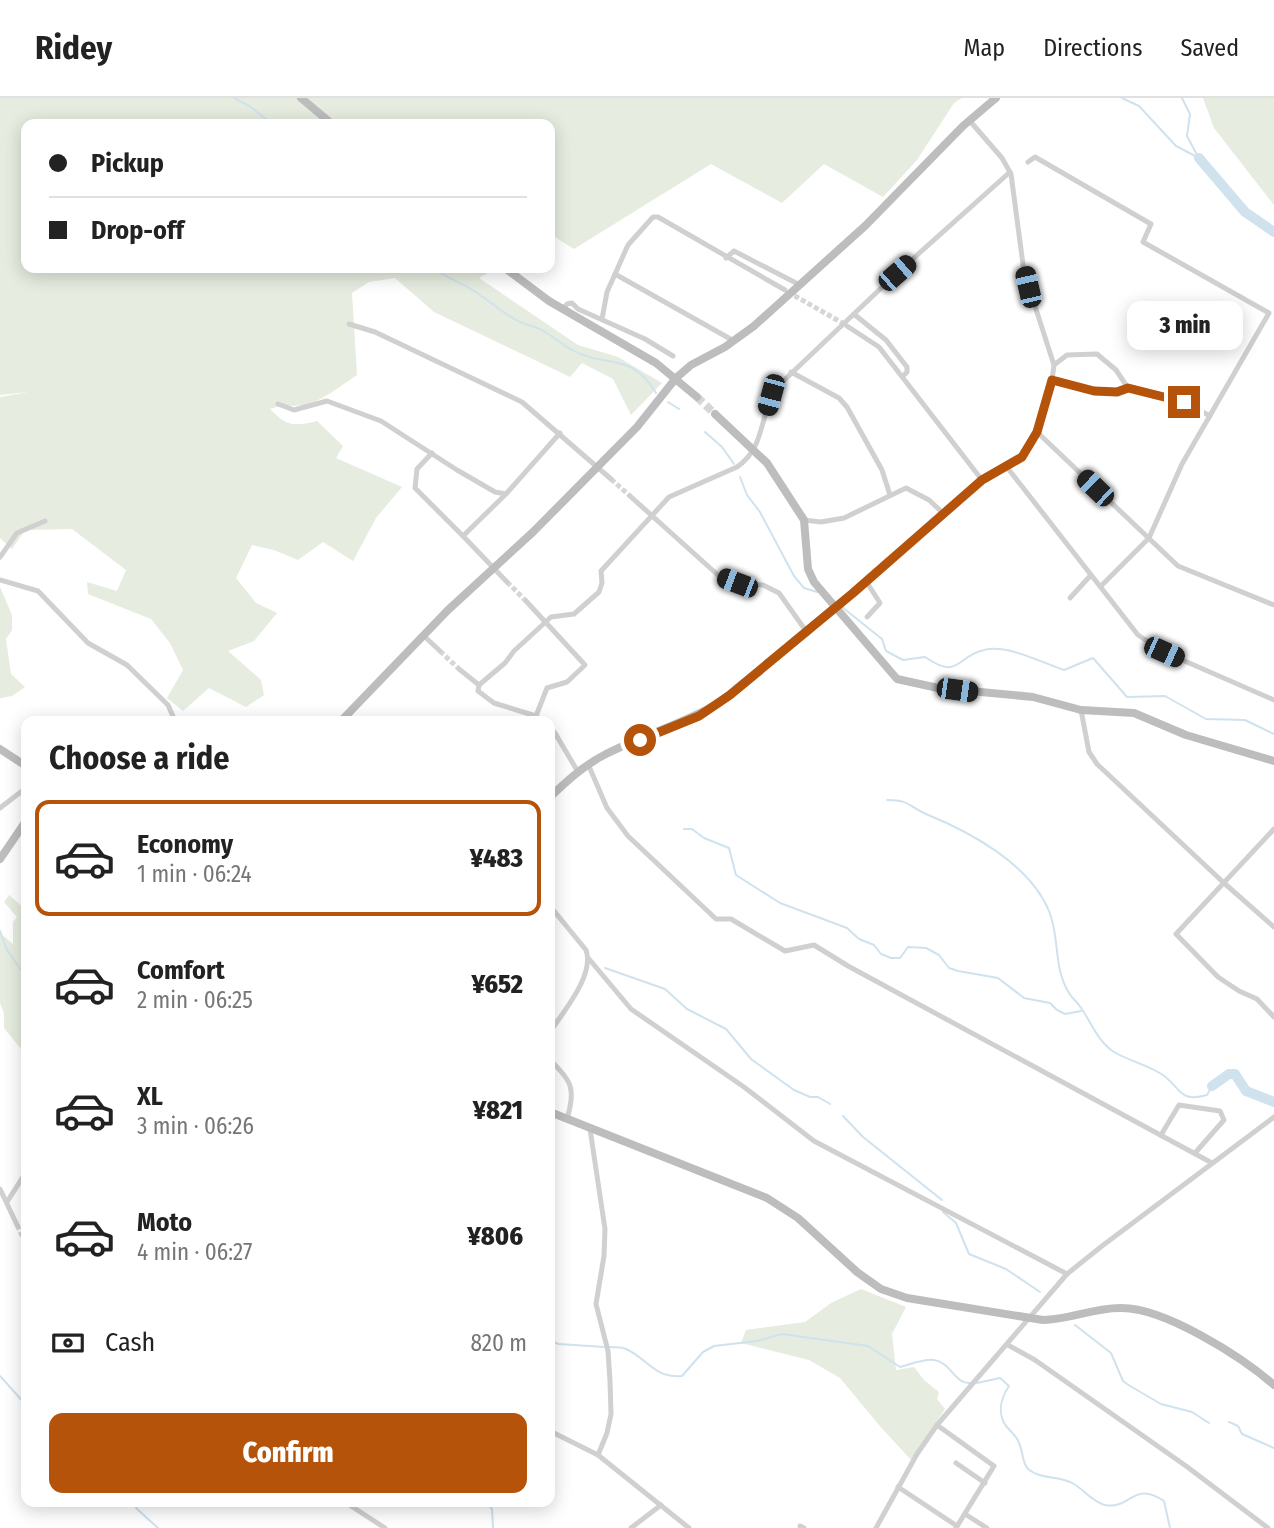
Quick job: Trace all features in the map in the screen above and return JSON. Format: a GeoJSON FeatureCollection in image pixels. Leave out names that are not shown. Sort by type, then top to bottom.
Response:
{"type":"FeatureCollection","features":[{"type":"Feature","properties":{"kind":"street"},"geometry":{"type":"LineString","coordinates":[[346,716],[493,567],[533,532],[644,418],[676,378],[691,365],[734,341],[754,326],[887,205],[969,120],[996,98]]}},
{"type":"Feature","properties":{"kind":"street"},"geometry":{"type":"LineString","coordinates":[[305,100],[326,119]]}},
{"type":"Feature","properties":{"kind":"street"},"geometry":{"type":"LineString","coordinates":[[555,793],[588,764],[699,716],[719,703],[982,480],[1022,457],[1037,432],[1054,365],[1024,272],[1009,169],[969,120]]}},
{"type":"Feature","properties":{"kind":"street"},"geometry":{"type":"LineString","coordinates":[[1028,162],[1035,157],[1151,224],[1143,242],[1269,313],[1182,464],[1149,538],[1101,586]]}},
{"type":"Feature","properties":{"kind":"street"},"geometry":{"type":"LineString","coordinates":[[530,716],[494,703],[478,691],[480,685],[545,622],[555,615],[579,611],[599,592],[603,583],[601,570],[669,497],[737,467],[755,450],[771,395],[791,372],[1009,169]]}},
{"type":"Feature","properties":{"kind":"street"},"geometry":{"type":"LineString","coordinates":[[602,319],[607,292],[628,245],[653,217],[658,217],[785,290]]}},
{"type":"Feature","properties":{"kind":"street"},"geometry":{"type":"LineString","coordinates":[[726,258],[734,251],[800,285]]}},
{"type":"Feature","properties":{"kind":"street"},"geometry":{"type":"LineString","coordinates":[[512,273],[549,301],[638,351],[697,397]]}},
{"type":"Feature","properties":{"kind":"street"},"geometry":{"type":"LineString","coordinates":[[615,274],[734,341]]}},
{"type":"Feature","properties":{"kind":"street"},"geometry":{"type":"LineString","coordinates":[[563,309],[572,303],[578,309],[645,339],[673,356]]}},
{"type":"Feature","properties":{"kind":"street"},"geometry":{"type":"LineString","coordinates":[[855,315],[886,340],[907,367],[903,376]]}},
{"type":"Feature","properties":{"kind":"street"},"geometry":{"type":"LineString","coordinates":[[349,324],[375,332],[513,397],[560,433],[611,479]]}},
{"type":"Feature","properties":{"kind":"street"},"geometry":{"type":"LineString","coordinates":[[847,326],[875,343],[982,480]]}},
{"type":"Feature","properties":{"kind":"street"},"geometry":{"type":"LineString","coordinates":[[1054,365],[1067,355],[1097,354],[1116,370],[1128,388]]}},
{"type":"Feature","properties":{"kind":"street"},"geometry":{"type":"LineString","coordinates":[[791,372],[839,398],[847,407],[881,470],[890,495]]}},
{"type":"Feature","properties":{"kind":"street"},"geometry":{"type":"LineString","coordinates":[[1052,380],[1094,391],[1117,392],[1128,388],[1184,402],[1210,416]]}},
{"type":"Feature","properties":{"kind":"street"},"geometry":{"type":"LineString","coordinates":[[278,404],[294,410],[327,401],[381,421],[495,492],[506,494]]}},
{"type":"Feature","properties":{"kind":"street"},"geometry":{"type":"LineString","coordinates":[[715,414],[767,463],[804,520],[808,569],[819,589],[897,679],[951,690],[1033,697],[1081,710],[1134,713],[1186,735],[1274,761]]}},
{"type":"Feature","properties":{"kind":"street"},"geometry":{"type":"LineString","coordinates":[[1037,432],[1178,566],[1274,606]]}},
{"type":"Feature","properties":{"kind":"street"},"geometry":{"type":"LineString","coordinates":[[463,536],[506,494],[560,433]]}},
{"type":"Feature","properties":{"kind":"street"},"geometry":{"type":"LineString","coordinates":[[432,453],[417,468],[415,488],[508,582]]}},
{"type":"Feature","properties":{"kind":"street"},"geometry":{"type":"LineString","coordinates":[[1006,466],[1101,586],[1119,613],[1149,643],[1274,700]]}},
{"type":"Feature","properties":{"kind":"street"},"geometry":{"type":"LineString","coordinates":[[804,520],[821,522],[844,517],[906,488],[929,500],[944,514]]}},
{"type":"Feature","properties":{"kind":"street"},"geometry":{"type":"LineString","coordinates":[[630,496],[719,576],[737,583],[763,585],[779,593],[806,631]]}},
{"type":"Feature","properties":{"kind":"street"},"geometry":{"type":"LineString","coordinates":[[0,557],[17,533],[46,521]]}},
{"type":"Feature","properties":{"kind":"street"},"geometry":{"type":"LineString","coordinates":[[1070,598],[1091,575]]}},
{"type":"Feature","properties":{"kind":"street"},"geometry":{"type":"LineString","coordinates":[[0,580],[38,591],[88,643],[127,665],[168,705],[173,716]]}},
{"type":"Feature","properties":{"kind":"street"},"geometry":{"type":"LineString","coordinates":[[866,581],[880,603],[867,617]]}},
{"type":"Feature","properties":{"kind":"street"},"geometry":{"type":"LineString","coordinates":[[526,601],[585,665],[567,682],[547,688],[539,716]]}},
{"type":"Feature","properties":{"kind":"street"},"geometry":{"type":"LineString","coordinates":[[424,636],[440,651]]}},
{"type":"Feature","properties":{"kind":"street"},"geometry":{"type":"LineString","coordinates":[[459,669],[480,685]]}},
{"type":"Feature","properties":{"kind":"street"},"geometry":{"type":"LineString","coordinates":[[1081,710],[1089,752],[1097,764],[1224,884],[1274,927]]}},
{"type":"Feature","properties":{"kind":"street"},"geometry":{"type":"LineString","coordinates":[[555,733],[578,772]]}},
{"type":"Feature","properties":{"kind":"street"},"geometry":{"type":"LineString","coordinates":[[0,749],[21,763]]}},
{"type":"Feature","properties":{"kind":"street"},"geometry":{"type":"LineString","coordinates":[[588,764],[607,808],[628,836],[716,919],[731,919],[785,951],[814,945],[1212,1163]]}},
{"type":"Feature","properties":{"kind":"street"},"geometry":{"type":"LineString","coordinates":[[0,808],[21,792]]}},
{"type":"Feature","properties":{"kind":"street"},"geometry":{"type":"LineString","coordinates":[[0,859],[21,828]]}},
{"type":"Feature","properties":{"kind":"street"},"geometry":{"type":"LineString","coordinates":[[1274,829],[1176,934],[1218,977],[1239,992],[1257,999],[1274,1017]]}},
{"type":"Feature","properties":{"kind":"street"},"geometry":{"type":"LineString","coordinates":[[555,912],[586,950],[589,959],[631,1009],[744,1087],[814,1141],[1067,1274]]}},
{"type":"Feature","properties":{"kind":"street"},"geometry":{"type":"LineString","coordinates":[[555,1025],[574,997],[586,973],[589,959]]}},
{"type":"Feature","properties":{"kind":"street"},"geometry":{"type":"LineString","coordinates":[[555,1065],[564,1074],[573,1094],[567,1119]]}},
{"type":"Feature","properties":{"kind":"street"},"geometry":{"type":"LineString","coordinates":[[1161,1135],[1179,1105],[1220,1111],[1224,1120],[1195,1153]]}},
{"type":"Feature","properties":{"kind":"street"},"geometry":{"type":"LineString","coordinates":[[555,1114],[767,1198],[798,1218],[869,1282],[894,1295],[1030,1319],[1056,1320],[1121,1308],[1150,1312],[1182,1325],[1255,1370],[1274,1385]]}},
{"type":"Feature","properties":{"kind":"street"},"geometry":{"type":"LineString","coordinates":[[876,1528],[937,1425],[1067,1274],[1274,1117]]}},
{"type":"Feature","properties":{"kind":"street"},"geometry":{"type":"LineString","coordinates":[[590,1129],[606,1229],[596,1304],[608,1350],[611,1414],[598,1455]]}},
{"type":"Feature","properties":{"kind":"street"},"geometry":{"type":"LineString","coordinates":[[7,1202],[21,1180]]}},
{"type":"Feature","properties":{"kind":"street"},"geometry":{"type":"LineString","coordinates":[[0,1189],[18,1225]]}},
{"type":"Feature","properties":{"kind":"street"},"geometry":{"type":"LineString","coordinates":[[1008,1345],[1035,1360],[1268,1528]]}},
{"type":"Feature","properties":{"kind":"street"},"geometry":{"type":"LineString","coordinates":[[898,1487],[956,1527],[985,1483],[994,1466],[937,1425]]}},
{"type":"Feature","properties":{"kind":"street"},"geometry":{"type":"LineString","coordinates":[[555,1434],[598,1455],[689,1528]]}},
{"type":"Feature","properties":{"kind":"street"},"geometry":{"type":"LineString","coordinates":[[956,1463],[985,1483]]}},
{"type":"Feature","properties":{"kind":"street"},"geometry":{"type":"LineString","coordinates":[[631,1528],[661,1506]]}},
{"type":"Feature","properties":{"kind":"street"},"geometry":{"type":"LineString","coordinates":[[353,1507],[385,1528]]}},
{"type":"Feature","properties":{"kind":"street"},"geometry":{"type":"LineString","coordinates":[[965,1514],[987,1528]]}},
{"type":"Feature","properties":{"kind":"shaded area"},"geometry":{"type":"Polygon","coordinates":[[[0,98],[962,98],[954,103],[917,160],[883,197],[824,164],[782,203],[711,164],[574,249],[555,237],[555,119],[21,119],[21,273],[488,273],[479,278],[578,345],[618,357],[662,383],[631,415],[613,379],[582,363],[570,377],[434,312],[395,278],[369,282],[352,293],[357,375],[310,404],[270,409],[291,424],[317,421],[343,446],[336,458],[402,487],[376,518],[353,561],[323,542],[298,560],[252,545],[236,578],[256,603],[277,613],[254,641],[228,651],[261,680],[264,695],[246,707],[209,688],[183,711],[167,698],[183,670],[170,643],[151,619],[88,594],[87,582],[117,591],[126,570],[72,529],[25,530],[12,549],[0,538],[0,397],[28,392],[0,395],[0,98]]]}},
{"type":"Feature","properties":{"kind":"shaded area"},"geometry":{"type":"Polygon","coordinates":[[[1203,98],[1274,98],[1274,205],[1214,128],[1203,98]]]}},
{"type":"Feature","properties":{"kind":"shaded area"},"geometry":{"type":"Polygon","coordinates":[[[0,587],[12,615],[12,630],[6,639],[11,674],[25,687],[12,696],[0,698],[0,587]]]}},
{"type":"Feature","properties":{"kind":"shaded area"},"geometry":{"type":"Polygon","coordinates":[[[9,895],[21,906],[21,1049],[4,1028],[4,1013],[0,1003],[0,933],[13,944],[13,922],[17,917],[4,902],[9,895]]]}},
{"type":"Feature","properties":{"kind":"shaded area"},"geometry":{"type":"Polygon","coordinates":[[[861,1289],[906,1307],[892,1334],[896,1370],[914,1367],[924,1380],[939,1392],[937,1399],[945,1409],[911,1460],[840,1378],[809,1360],[741,1343],[746,1330],[805,1322],[831,1303],[861,1289]]]}},
{"type":"Feature","properties":{"kind":"waterway"},"geometry":{"type":"LineString","coordinates":[[234,98],[266,119]]}},
{"type":"Feature","properties":{"kind":"waterway"},"geometry":{"type":"LineString","coordinates":[[1122,98],[1139,106],[1176,146],[1199,158]]}},
{"type":"Feature","properties":{"kind":"waterway"},"geometry":{"type":"LineString","coordinates":[[1182,98],[1190,114],[1187,136],[1197,155]]}},
{"type":"Feature","properties":{"kind":"waterway"},"geometry":{"type":"LineString","coordinates":[[1199,158],[1245,212],[1274,232]]}},
{"type":"Feature","properties":{"kind":"waterway"},"geometry":{"type":"LineString","coordinates":[[440,273],[471,289],[504,313],[542,330],[572,350],[637,371],[656,393]]}},
{"type":"Feature","properties":{"kind":"waterway"},"geometry":{"type":"LineString","coordinates":[[668,402],[679,409]]}},
{"type":"Feature","properties":{"kind":"waterway"},"geometry":{"type":"LineString","coordinates":[[705,432],[722,447],[734,464]]}},
{"type":"Feature","properties":{"kind":"waterway"},"geometry":{"type":"LineString","coordinates":[[740,477],[747,495],[760,512],[794,576],[804,588],[817,592]]}},
{"type":"Feature","properties":{"kind":"waterway"},"geometry":{"type":"LineString","coordinates":[[842,607],[882,639],[886,651],[903,660],[925,657],[936,664],[952,667],[975,653],[993,649],[1014,652],[1064,670],[1093,658],[1127,697],[1165,696],[1206,719],[1245,720],[1274,734]]}},
{"type":"Feature","properties":{"kind":"waterway"},"geometry":{"type":"LineString","coordinates":[[887,800],[905,802],[979,840],[1013,864],[1028,879],[1049,911],[1064,983],[1108,1047],[1163,1075],[1186,1096],[1207,1095],[1212,1086]]}},
{"type":"Feature","properties":{"kind":"waterway"},"geometry":{"type":"LineString","coordinates":[[684,829],[692,829],[704,838],[729,848],[736,875],[780,903],[847,928],[859,939],[874,945],[881,954],[900,958],[908,947],[926,948],[939,955],[949,968],[998,978],[1024,998],[1050,1003],[1065,1014],[1081,1011]]}},
{"type":"Feature","properties":{"kind":"waterway"},"geometry":{"type":"LineString","coordinates":[[0,931],[7,950],[21,970]]}},
{"type":"Feature","properties":{"kind":"waterway"},"geometry":{"type":"LineString","coordinates":[[605,968],[665,989],[687,1009],[726,1029],[751,1059],[794,1090],[810,1097],[818,1097],[830,1104]]}},
{"type":"Feature","properties":{"kind":"waterway"},"geometry":{"type":"LineString","coordinates":[[1212,1086],[1229,1074],[1235,1074],[1246,1091],[1274,1102]]}},
{"type":"Feature","properties":{"kind":"waterway"},"geometry":{"type":"LineString","coordinates":[[843,1116],[863,1137],[942,1200]]}},
{"type":"Feature","properties":{"kind":"waterway"},"geometry":{"type":"LineString","coordinates":[[943,1212],[956,1223],[969,1254],[1006,1269],[1040,1292]]}},
{"type":"Feature","properties":{"kind":"waterway"},"geometry":{"type":"LineString","coordinates":[[1075,1325],[1111,1353],[1123,1381],[1161,1404],[1192,1412],[1209,1423]]}},
{"type":"Feature","properties":{"kind":"waterway"},"geometry":{"type":"LineString","coordinates":[[609,1347],[626,1349],[664,1374],[682,1376],[703,1352],[714,1346],[757,1341],[782,1334],[868,1346],[900,1367],[934,1360],[945,1365],[961,1381],[971,1383]]}},
{"type":"Feature","properties":{"kind":"waterway"},"geometry":{"type":"LineString","coordinates":[[555,1343],[604,1347]]}},
{"type":"Feature","properties":{"kind":"waterway"},"geometry":{"type":"LineString","coordinates":[[0,1376],[21,1399]]}},
{"type":"Feature","properties":{"kind":"waterway"},"geometry":{"type":"LineString","coordinates":[[977,1383],[1000,1378],[1009,1386],[1002,1401],[1003,1421],[1018,1441],[1028,1469],[1039,1475],[1068,1481],[1105,1505],[1121,1504],[1139,1494],[1154,1495],[1164,1501],[1170,1528]]}},
{"type":"Feature","properties":{"kind":"waterway"},"geometry":{"type":"LineString","coordinates":[[1229,1422],[1238,1426],[1242,1434],[1274,1448]]}},
{"type":"Feature","properties":{"kind":"waterway"},"geometry":{"type":"LineString","coordinates":[[136,1507],[158,1528]]}},
{"type":"Feature","properties":{"kind":"waterway"},"geometry":{"type":"LineString","coordinates":[[490,1507],[493,1528]]}},
{"type":"Feature","properties":{"kind":"tunnel"},"geometry":{"type":"LineString","coordinates":[[788,292],[846,325]]}},
{"type":"Feature","properties":{"kind":"tunnel"},"geometry":{"type":"LineString","coordinates":[[697,397],[715,414]]}},
{"type":"Feature","properties":{"kind":"tunnel"},"geometry":{"type":"LineString","coordinates":[[611,479],[630,496]]}},
{"type":"Feature","properties":{"kind":"tunnel"},"geometry":{"type":"LineString","coordinates":[[507,582],[526,601]]}},
{"type":"Feature","properties":{"kind":"tunnel"},"geometry":{"type":"LineString","coordinates":[[440,651],[459,669]]}},
{"type":"Feature","properties":{"kind":"tunnel"},"geometry":{"type":"LineString","coordinates":[[17,1225],[21,1233]]}},
{"type":"Feature","properties":{"kind":"route"},"geometry":{"type":"LineString","coordinates":[[640,740],[699,716],[730,695],[853,593],[982,480],[1022,457],[1037,432],[1052,380],[1094,391],[1117,392],[1128,388],[1184,402]]}}]}
